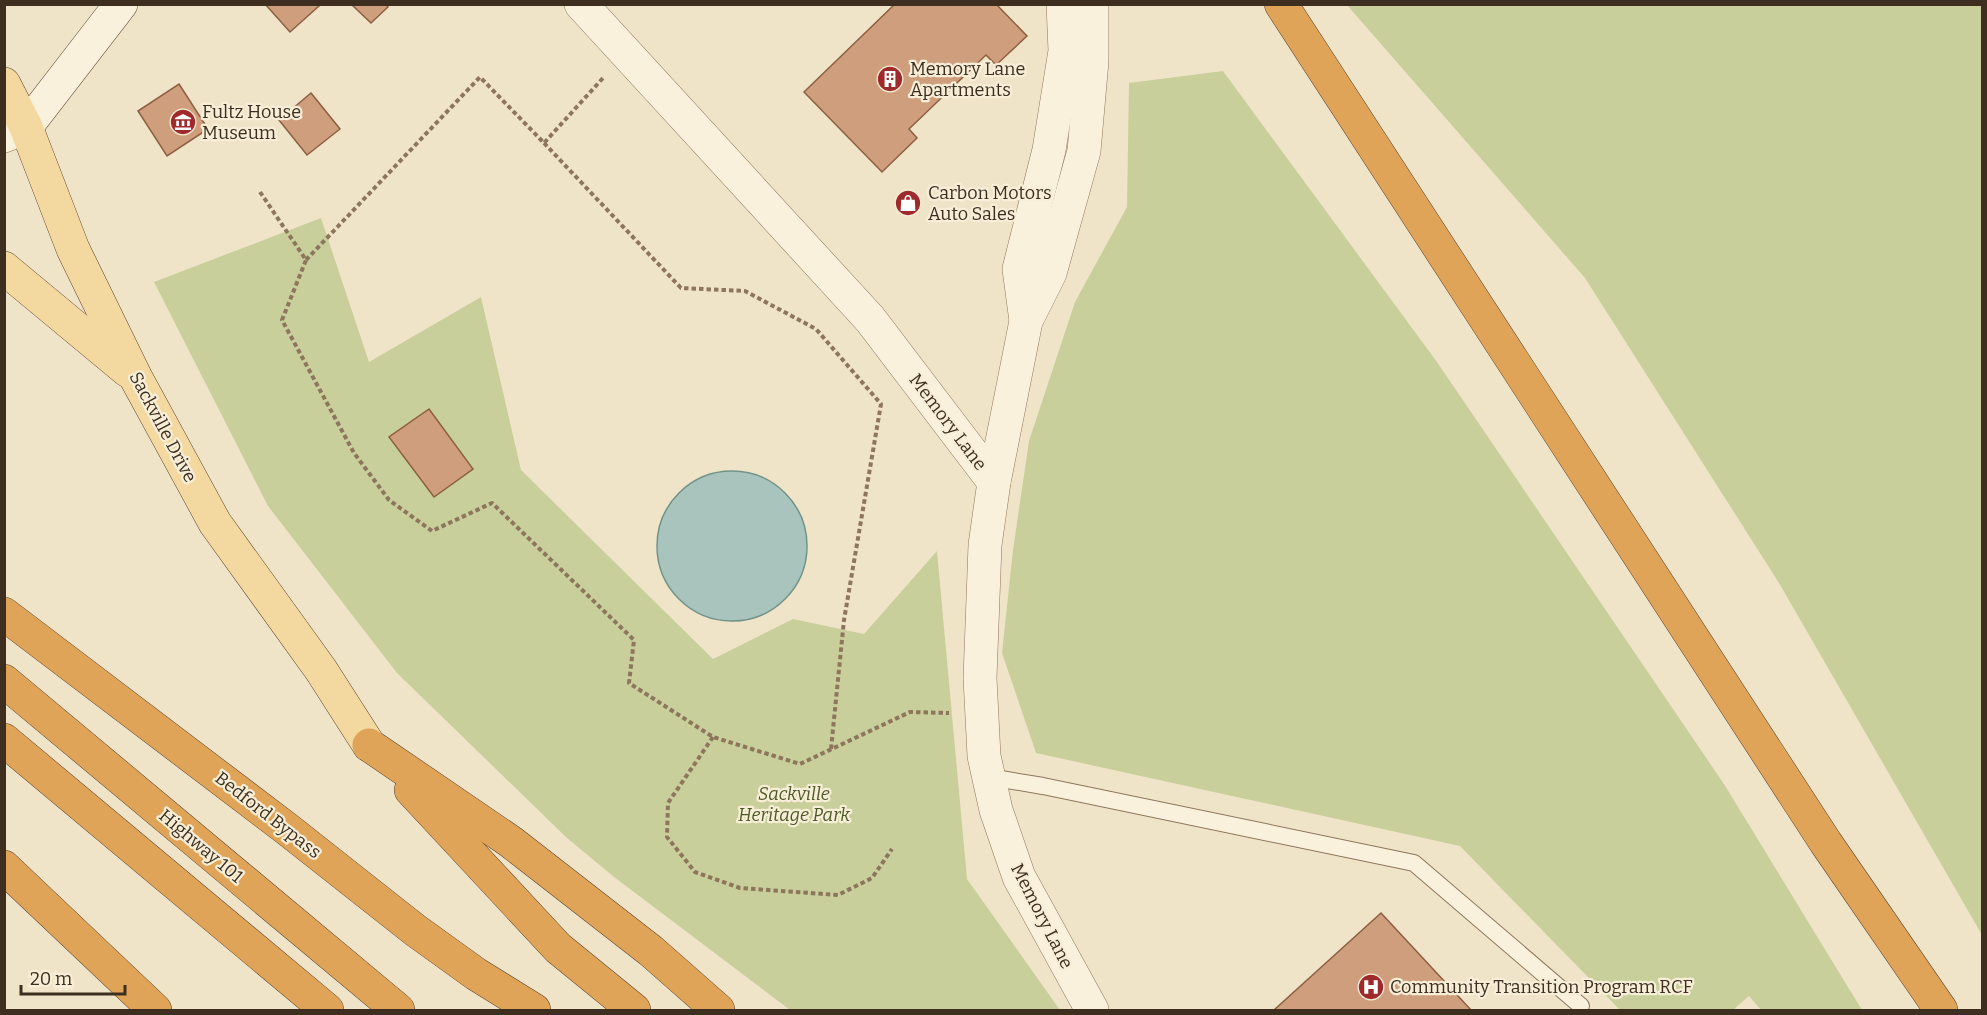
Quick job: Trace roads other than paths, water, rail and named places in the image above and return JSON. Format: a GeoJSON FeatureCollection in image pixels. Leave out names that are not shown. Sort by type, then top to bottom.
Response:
{"type":"FeatureCollection","features":[{"type":"Feature","properties":{"kind":"highway"},"geometry":{"type":"LineString","coordinates":[[1265,4],[1313,53]]}},
{"type":"Feature","properties":{"kind":"highway"},"geometry":{"type":"LineString","coordinates":[[1281,4],[1826,843],[1941,1011]]}},
{"type":"Feature","properties":{"kind":"highway","name":"Bedford Bypass"},"geometry":{"type":"LineString","coordinates":[[4,614],[287,829],[415,930],[476,974],[534,1011]]}},
{"type":"Feature","properties":{"kind":"highway","name":"Highway 101"},"geometry":{"type":"LineString","coordinates":[[4,681],[398,1011]]}},
{"type":"Feature","properties":{"kind":"highway"},"geometry":{"type":"LineString","coordinates":[[4,740],[327,1011]]}},
{"type":"Feature","properties":{"kind":"highway"},"geometry":{"type":"LineString","coordinates":[[369,746],[558,948],[634,1011]]}},
{"type":"Feature","properties":{"kind":"highway"},"geometry":{"type":"LineString","coordinates":[[369,746],[511,842],[651,951],[718,1011]]}},
{"type":"Feature","properties":{"kind":"highway"},"geometry":{"type":"LineString","coordinates":[[4,867],[155,1011]]}},
{"type":"Feature","properties":{"kind":"main road","name":"Sackville Drive"},"geometry":{"type":"LineString","coordinates":[[4,84],[15,132],[136,378],[215,523],[321,670],[369,746]]}},
{"type":"Feature","properties":{"kind":"main road"},"geometry":{"type":"LineString","coordinates":[[4,268],[136,378]]}},
{"type":"Feature","properties":{"kind":"street"},"geometry":{"type":"LineString","coordinates":[[15,132],[121,4]]}},
{"type":"Feature","properties":{"kind":"street","name":"Memory Lane"},"geometry":{"type":"LineString","coordinates":[[581,4],[870,319],[994,482],[985,545],[980,678],[984,756],[996,810],[1019,878],[1092,1011]]}},
{"type":"Feature","properties":{"kind":"street"},"geometry":{"type":"LineString","coordinates":[[1026,321],[1018,268],[1049,150],[1065,51],[1063,4]]}},
{"type":"Feature","properties":{"kind":"street"},"geometry":{"type":"LineString","coordinates":[[994,482],[1026,321],[1050,273],[1084,151],[1092,61],[1092,4]]}},
{"type":"Feature","properties":{"kind":"lane"},"geometry":{"type":"LineString","coordinates":[[989,777],[1043,786],[1414,864],[1581,1006]]}},
{"type":"Feature","properties":{"kind":"water"},"geometry":{"type":"Polygon","coordinates":[[[732,471],[747,472],[761,477],[774,483],[785,493],[795,504],[801,517],[806,531],[806,561],[801,575],[795,588],[785,599],[774,609],[761,615],[747,620],[732,621],[717,620],[703,615],[690,609],[679,599],[669,588],[663,575],[658,561],[657,546],[658,531],[663,517],[669,504],[679,493],[690,483],[703,477],[717,472],[732,471]]]}},
{"type":"Feature","properties":{"kind":"place","name":"Memory Lane Apartments"},"geometry":{"type":"Point","coordinates":[890,79]}},
{"type":"Feature","properties":{"kind":"place","name":"Fultz House Museum"},"geometry":{"type":"Point","coordinates":[183,122]}},
{"type":"Feature","properties":{"kind":"place","name":"Carbon Motors Auto Sales"},"geometry":{"type":"Point","coordinates":[908,203]}},
{"type":"Feature","properties":{"kind":"place","name":"Community Transition Program RCF"},"geometry":{"type":"Point","coordinates":[1371,987]}},
{"type":"Feature","properties":{"kind":"park label","name":"Sackville Heritage Park"},"geometry":{"type":"Point","coordinates":[794,804]}}]}
